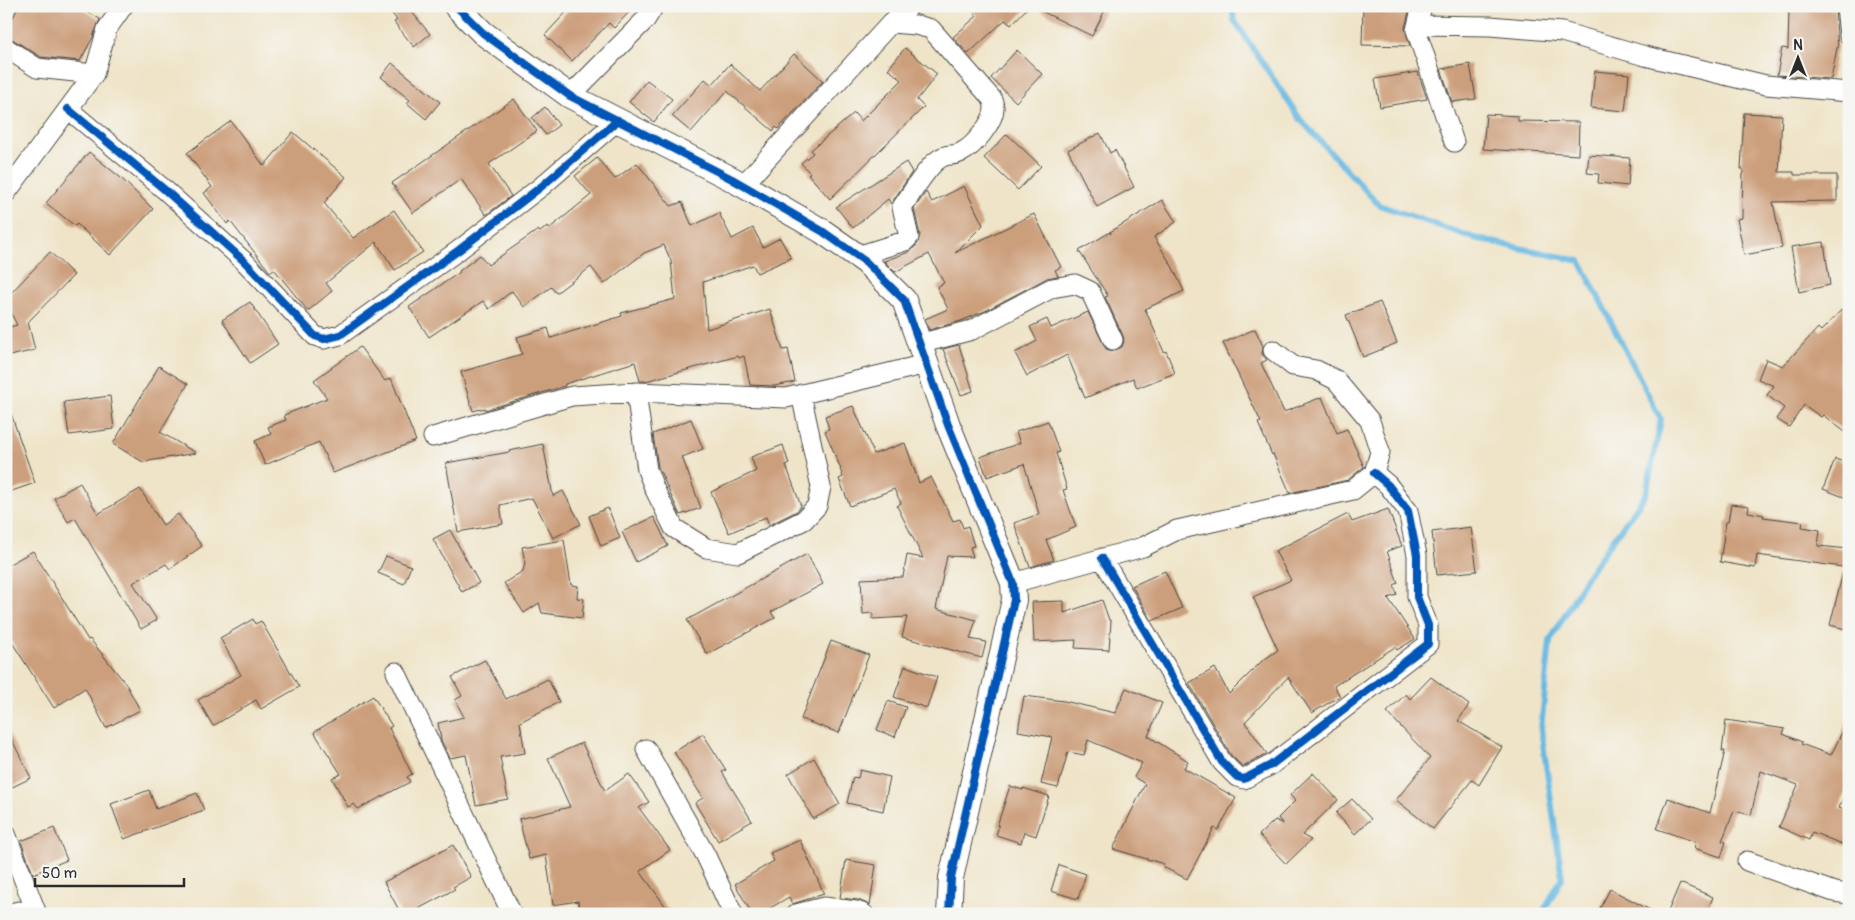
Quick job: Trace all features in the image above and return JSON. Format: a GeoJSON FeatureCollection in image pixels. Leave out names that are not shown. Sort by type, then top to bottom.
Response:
{"type":"FeatureCollection","features":[{"type":"Feature","properties":{"kind":"street"},"geometry":{"type":"LineString","coordinates":[[6,193],[94,74],[107,29],[123,6]]}},
{"type":"Feature","properties":{"kind":"street"},"geometry":{"type":"LineString","coordinates":[[456,6],[484,33],[570,96],[743,185],[822,230],[866,262],[904,300],[948,425],[1013,583],[1014,600],[951,878],[950,914]]}},
{"type":"Feature","properties":{"kind":"street"},"geometry":{"type":"LineString","coordinates":[[570,96],[646,19],[654,6]]}},
{"type":"Feature","properties":{"kind":"street"},"geometry":{"type":"LineString","coordinates":[[743,185],[891,23],[910,6]]}},
{"type":"Feature","properties":{"kind":"street"},"geometry":{"type":"LineString","coordinates":[[1422,6],[1416,30],[1454,142]]}},
{"type":"Feature","properties":{"kind":"street"},"geometry":{"type":"LineString","coordinates":[[1846,6],[1849,35]]}},
{"type":"Feature","properties":{"kind":"street"},"geometry":{"type":"LineString","coordinates":[[857,256],[905,241],[909,237],[902,206],[932,164],[944,155],[960,153],[974,143],[984,132],[993,113],[992,99],[931,30],[916,25],[891,23]]}},
{"type":"Feature","properties":{"kind":"street"},"geometry":{"type":"LineString","coordinates":[[1418,25],[1490,26],[1562,32],[1645,56],[1766,85],[1849,92]]}},
{"type":"Feature","properties":{"kind":"street"},"geometry":{"type":"LineString","coordinates":[[6,48],[37,68],[94,74]]}},
{"type":"Feature","properties":{"kind":"street"},"geometry":{"type":"LineString","coordinates":[[68,110],[166,190],[244,260],[315,336],[324,339],[340,335],[459,250],[542,186],[618,120]]}},
{"type":"Feature","properties":{"kind":"street"},"geometry":{"type":"LineString","coordinates":[[432,437],[572,396],[636,392],[786,398],[923,354],[1052,288],[1075,284],[1090,291],[1112,340]]}},
{"type":"Feature","properties":{"kind":"street"},"geometry":{"type":"LineString","coordinates":[[1013,583],[1143,547],[1177,530],[1353,490],[1374,473],[1380,452],[1370,421],[1336,380],[1316,370],[1293,366],[1272,350]]}},
{"type":"Feature","properties":{"kind":"street"},"geometry":{"type":"LineString","coordinates":[[636,392],[647,470],[674,528],[706,548],[738,553],[804,520],[817,506],[822,487],[801,394]]}},
{"type":"Feature","properties":{"kind":"street"},"geometry":{"type":"LineString","coordinates":[[1102,558],[1222,762],[1244,780],[1271,765],[1428,644],[1428,626],[1417,598],[1417,555],[1408,511],[1388,485],[1374,473]]}},
{"type":"Feature","properties":{"kind":"street"},"geometry":{"type":"LineString","coordinates":[[396,672],[512,914]]}},
{"type":"Feature","properties":{"kind":"street"},"geometry":{"type":"LineString","coordinates":[[646,748],[706,856],[734,914]]}},
{"type":"Feature","properties":{"kind":"street"},"geometry":{"type":"LineString","coordinates":[[6,834],[37,914]]}},
{"type":"Feature","properties":{"kind":"street"},"geometry":{"type":"LineString","coordinates":[[1747,861],[1834,892],[1849,894]]}},
{"type":"Feature","properties":{"kind":"street"},"geometry":{"type":"LineString","coordinates":[[796,914],[824,906],[864,914]]}},
{"type":"Feature","properties":{"kind":"street"},"geometry":{"type":"LineString","coordinates":[[6,914],[19,911],[26,914]]}},
{"type":"Feature","properties":{"kind":"building"},"geometry":{"type":"Polygon","coordinates":[[[19,6],[76,6],[100,19],[80,61],[41,57],[6,37],[6,30],[19,6]]]}},
{"type":"Feature","properties":{"kind":"building"},"geometry":{"type":"Polygon","coordinates":[[[386,6],[407,6],[430,34],[414,47],[394,22],[397,20],[386,6]]]}},
{"type":"Feature","properties":{"kind":"building"},"geometry":{"type":"Polygon","coordinates":[[[572,6],[635,6],[614,28],[609,23],[572,61],[545,35],[572,6]]]}},
{"type":"Feature","properties":{"kind":"building"},"geometry":{"type":"Polygon","coordinates":[[[967,6],[1029,6],[1011,25],[1005,20],[968,54],[953,37],[977,16],[967,6]]]}},
{"type":"Feature","properties":{"kind":"building"},"geometry":{"type":"Polygon","coordinates":[[[1031,6],[1107,6],[1092,36],[1031,6]]]}},
{"type":"Feature","properties":{"kind":"building"},"geometry":{"type":"Polygon","coordinates":[[[1363,6],[1408,6],[1409,12],[1405,28],[1410,46],[1362,45],[1363,6]]]}},
{"type":"Feature","properties":{"kind":"building"},"geometry":{"type":"Polygon","coordinates":[[[1789,7],[1835,9],[1838,48],[1831,79],[1777,75],[1782,48],[1788,49],[1789,7]]]}},
{"type":"Feature","properties":{"kind":"building"},"geometry":{"type":"Polygon","coordinates":[[[905,48],[937,74],[917,100],[924,107],[830,199],[801,163],[813,153],[811,150],[854,113],[861,121],[902,80],[888,69],[905,48]]]}},
{"type":"Feature","properties":{"kind":"building"},"geometry":{"type":"Polygon","coordinates":[[[1017,50],[1042,74],[1016,102],[991,78],[1017,50]]]}},
{"type":"Feature","properties":{"kind":"building"},"geometry":{"type":"Polygon","coordinates":[[[794,54],[823,81],[778,129],[776,127],[773,131],[727,91],[691,132],[672,116],[705,79],[712,85],[730,64],[760,91],[794,54]]]}},
{"type":"Feature","properties":{"kind":"building"},"geometry":{"type":"Polygon","coordinates":[[[392,63],[440,102],[426,119],[407,103],[410,100],[381,77],[392,63]]]}},
{"type":"Feature","properties":{"kind":"building"},"geometry":{"type":"Polygon","coordinates":[[[1470,64],[1476,99],[1452,102],[1441,69],[1470,64]]]}},
{"type":"Feature","properties":{"kind":"building"},"geometry":{"type":"Polygon","coordinates":[[[1595,71],[1629,74],[1625,111],[1591,108],[1595,71]]]}},
{"type":"Feature","properties":{"kind":"building"},"geometry":{"type":"Polygon","coordinates":[[[1418,72],[1427,99],[1380,107],[1375,79],[1418,72]]]}},
{"type":"Feature","properties":{"kind":"building"},"geometry":{"type":"Polygon","coordinates":[[[647,80],[672,99],[654,122],[629,102],[647,80]]]}},
{"type":"Feature","properties":{"kind":"building"},"geometry":{"type":"Polygon","coordinates":[[[514,99],[537,131],[489,164],[511,196],[486,215],[461,179],[413,213],[392,183],[514,99]]]}},
{"type":"Feature","properties":{"kind":"building"},"geometry":{"type":"Polygon","coordinates":[[[545,107],[559,125],[546,135],[532,118],[545,107]]]}},
{"type":"Feature","properties":{"kind":"building"},"geometry":{"type":"Polygon","coordinates":[[[1744,113],[1782,115],[1779,172],[1794,172],[1794,175],[1837,175],[1837,201],[1773,202],[1782,248],[1744,255],[1737,219],[1742,218],[1743,169],[1741,169],[1744,113]]]}},
{"type":"Feature","properties":{"kind":"building"},"geometry":{"type":"Polygon","coordinates":[[[1486,114],[1518,116],[1518,121],[1579,122],[1578,155],[1483,149],[1486,114]]]}},
{"type":"Feature","properties":{"kind":"building"},"geometry":{"type":"Polygon","coordinates":[[[231,121],[264,166],[293,132],[346,177],[324,203],[353,238],[394,210],[423,252],[395,270],[376,242],[326,283],[332,291],[308,311],[274,269],[270,272],[230,221],[227,224],[204,193],[212,187],[187,153],[231,121]]]}},
{"type":"Feature","properties":{"kind":"building"},"geometry":{"type":"Polygon","coordinates":[[[1100,133],[1110,153],[1115,150],[1134,187],[1097,207],[1068,150],[1100,133]]]}},
{"type":"Feature","properties":{"kind":"building"},"geometry":{"type":"Polygon","coordinates":[[[1007,134],[1041,166],[1018,190],[984,158],[1007,134]]]}},
{"type":"Feature","properties":{"kind":"building"},"geometry":{"type":"Polygon","coordinates":[[[89,152],[121,178],[153,209],[110,255],[77,224],[75,226],[46,203],[89,152]]]}},
{"type":"Feature","properties":{"kind":"building"},"geometry":{"type":"Polygon","coordinates":[[[1589,155],[1630,158],[1628,186],[1598,183],[1599,174],[1587,173],[1589,155]]]}},
{"type":"Feature","properties":{"kind":"building"},"geometry":{"type":"Polygon","coordinates":[[[597,158],[615,179],[637,163],[671,206],[682,202],[692,226],[719,213],[732,239],[753,228],[763,247],[780,238],[791,258],[757,273],[753,265],[703,282],[707,329],[770,309],[783,350],[788,349],[795,382],[774,386],[750,385],[744,356],[646,381],[640,381],[635,362],[565,384],[565,386],[485,410],[485,408],[473,411],[461,372],[522,354],[517,337],[548,328],[551,338],[622,316],[621,313],[675,299],[671,261],[664,245],[644,253],[604,284],[591,267],[556,293],[551,287],[524,307],[512,291],[489,309],[483,301],[429,337],[409,307],[460,272],[480,255],[488,265],[538,230],[540,232],[548,226],[550,228],[591,195],[575,176],[597,158]]]}},
{"type":"Feature","properties":{"kind":"building"},"geometry":{"type":"Polygon","coordinates":[[[906,162],[912,172],[891,204],[888,199],[853,228],[836,207],[906,162]]]}},
{"type":"Feature","properties":{"kind":"building"},"geometry":{"type":"Polygon","coordinates":[[[964,186],[983,225],[955,253],[1034,214],[1061,267],[1055,270],[1058,276],[1047,278],[985,311],[961,321],[929,330],[925,319],[948,309],[937,287],[944,283],[929,254],[895,272],[884,261],[909,252],[917,245],[920,235],[914,209],[926,192],[932,202],[964,186]]]}},
{"type":"Feature","properties":{"kind":"building"},"geometry":{"type":"Polygon","coordinates":[[[1162,200],[1176,222],[1154,237],[1172,266],[1184,291],[1145,309],[1175,373],[1137,388],[1133,378],[1085,398],[1067,355],[1027,376],[1015,353],[1037,341],[1030,327],[1047,319],[1051,328],[1088,312],[1106,349],[1113,351],[1122,347],[1123,336],[1105,297],[1108,296],[1079,251],[1162,200]]]}},
{"type":"Feature","properties":{"kind":"building"},"geometry":{"type":"Polygon","coordinates":[[[1824,242],[1830,285],[1799,292],[1791,247],[1824,242]]]}},
{"type":"Feature","properties":{"kind":"building"},"geometry":{"type":"Polygon","coordinates":[[[50,252],[74,275],[28,322],[35,350],[6,357],[6,328],[17,325],[6,304],[6,298],[50,252]]]}},
{"type":"Feature","properties":{"kind":"building"},"geometry":{"type":"Polygon","coordinates":[[[250,302],[278,344],[250,363],[222,320],[250,302]]]}},
{"type":"Feature","properties":{"kind":"building"},"geometry":{"type":"Polygon","coordinates":[[[1380,302],[1397,343],[1363,357],[1346,315],[1380,302]]]}},
{"type":"Feature","properties":{"kind":"building"},"geometry":{"type":"Polygon","coordinates":[[[1849,302],[1849,435],[1823,415],[1821,417],[1804,405],[1789,427],[1776,419],[1784,408],[1767,395],[1774,386],[1758,379],[1766,359],[1783,366],[1818,328],[1821,331],[1849,302]]]}},
{"type":"Feature","properties":{"kind":"building"},"geometry":{"type":"Polygon","coordinates":[[[1255,329],[1263,346],[1262,354],[1267,360],[1261,363],[1284,412],[1322,397],[1337,433],[1347,429],[1364,467],[1348,480],[1290,493],[1258,423],[1261,422],[1223,343],[1255,329]]]}},
{"type":"Feature","properties":{"kind":"building"},"geometry":{"type":"Polygon","coordinates":[[[959,345],[973,391],[961,395],[943,349],[959,345]]]}},
{"type":"Feature","properties":{"kind":"building"},"geometry":{"type":"Polygon","coordinates":[[[360,347],[385,381],[391,378],[416,441],[333,473],[319,442],[265,465],[255,441],[271,434],[268,427],[286,420],[284,415],[327,398],[314,380],[360,347]]]}},
{"type":"Feature","properties":{"kind":"building"},"geometry":{"type":"Polygon","coordinates":[[[159,366],[188,384],[160,432],[196,453],[143,462],[113,444],[159,366]]]}},
{"type":"Feature","properties":{"kind":"building"},"geometry":{"type":"Polygon","coordinates":[[[110,396],[114,429],[69,435],[64,402],[110,396]]]}},
{"type":"Feature","properties":{"kind":"building"},"geometry":{"type":"Polygon","coordinates":[[[853,406],[874,454],[905,443],[919,483],[931,477],[953,521],[960,519],[963,528],[968,526],[974,546],[970,547],[973,557],[947,556],[936,609],[976,620],[970,639],[986,642],[982,658],[902,637],[907,617],[873,619],[873,613],[863,614],[861,579],[903,577],[907,555],[923,558],[897,506],[901,503],[894,489],[850,506],[839,479],[843,477],[841,469],[825,431],[829,429],[825,416],[853,406]]]}},
{"type":"Feature","properties":{"kind":"building"},"geometry":{"type":"Polygon","coordinates":[[[9,408],[35,483],[6,493],[6,409],[9,408]]]}},
{"type":"Feature","properties":{"kind":"building"},"geometry":{"type":"Polygon","coordinates":[[[691,419],[703,449],[682,457],[701,508],[680,515],[658,467],[653,434],[691,419]]]}},
{"type":"Feature","properties":{"kind":"building"},"geometry":{"type":"Polygon","coordinates":[[[1048,421],[1059,452],[1056,453],[1067,489],[1063,490],[1076,527],[1046,540],[1054,560],[1030,567],[1014,523],[1039,514],[1024,464],[987,477],[980,457],[1020,443],[1016,432],[1048,421]]]}},
{"type":"Feature","properties":{"kind":"building"},"geometry":{"type":"Polygon","coordinates":[[[543,444],[553,496],[563,491],[581,524],[553,538],[532,498],[500,505],[503,524],[458,532],[446,463],[510,452],[543,444]]]}},
{"type":"Feature","properties":{"kind":"building"},"geometry":{"type":"Polygon","coordinates":[[[783,445],[789,464],[786,465],[801,506],[797,511],[769,525],[766,517],[729,533],[711,492],[756,471],[751,457],[783,445]]]}},
{"type":"Feature","properties":{"kind":"building"},"geometry":{"type":"Polygon","coordinates":[[[1835,459],[1849,464],[1849,499],[1823,489],[1835,459]]]}},
{"type":"Feature","properties":{"kind":"building"},"geometry":{"type":"Polygon","coordinates":[[[80,483],[98,514],[140,489],[163,525],[178,514],[202,546],[170,569],[166,564],[133,583],[157,620],[141,629],[75,518],[68,522],[54,498],[80,483]]]}},
{"type":"Feature","properties":{"kind":"building"},"geometry":{"type":"Polygon","coordinates":[[[1731,504],[1749,506],[1748,512],[1764,515],[1763,517],[1803,522],[1802,527],[1820,530],[1818,546],[1849,549],[1849,568],[1757,555],[1755,568],[1720,562],[1726,522],[1728,522],[1731,504]]]}},
{"type":"Feature","properties":{"kind":"building"},"geometry":{"type":"Polygon","coordinates":[[[608,508],[620,538],[601,546],[589,516],[608,508]]]}},
{"type":"Feature","properties":{"kind":"building"},"geometry":{"type":"Polygon","coordinates":[[[1388,509],[1402,546],[1387,551],[1398,583],[1394,585],[1397,595],[1388,598],[1415,639],[1397,650],[1395,647],[1334,686],[1340,696],[1312,713],[1288,677],[1245,722],[1267,754],[1243,767],[1231,755],[1189,683],[1215,668],[1229,694],[1262,661],[1278,650],[1253,597],[1291,580],[1275,551],[1348,514],[1352,522],[1388,509]]]}},
{"type":"Feature","properties":{"kind":"building"},"geometry":{"type":"Polygon","coordinates":[[[654,517],[668,546],[636,562],[622,532],[654,517]]]}},
{"type":"Feature","properties":{"kind":"building"},"geometry":{"type":"Polygon","coordinates":[[[1471,527],[1477,571],[1437,575],[1432,532],[1471,527]]]}},
{"type":"Feature","properties":{"kind":"building"},"geometry":{"type":"Polygon","coordinates":[[[450,530],[479,583],[462,592],[433,539],[450,530]]]}},
{"type":"Feature","properties":{"kind":"building"},"geometry":{"type":"Polygon","coordinates":[[[564,540],[571,585],[578,586],[577,598],[584,599],[582,618],[542,613],[539,603],[524,613],[504,583],[523,571],[525,562],[522,547],[564,540]]]}},
{"type":"Feature","properties":{"kind":"building"},"geometry":{"type":"Polygon","coordinates":[[[33,551],[88,640],[90,639],[126,684],[140,710],[106,728],[85,688],[54,708],[6,633],[6,566],[33,551]]]}},
{"type":"Feature","properties":{"kind":"building"},"geometry":{"type":"Polygon","coordinates":[[[807,554],[823,584],[771,612],[775,618],[707,654],[687,620],[807,554]]]}},
{"type":"Feature","properties":{"kind":"building"},"geometry":{"type":"Polygon","coordinates":[[[386,556],[411,566],[404,584],[378,573],[386,556]]]}},
{"type":"Feature","properties":{"kind":"building"},"geometry":{"type":"Polygon","coordinates":[[[1165,571],[1182,608],[1152,621],[1132,586],[1165,571]]]}},
{"type":"Feature","properties":{"kind":"building"},"geometry":{"type":"Polygon","coordinates":[[[1843,572],[1849,572],[1849,630],[1830,625],[1843,572]]]}},
{"type":"Feature","properties":{"kind":"building"},"geometry":{"type":"Polygon","coordinates":[[[1102,600],[1111,621],[1109,650],[1075,648],[1076,640],[1034,642],[1032,602],[1064,601],[1064,613],[1102,600]]]}},
{"type":"Feature","properties":{"kind":"building"},"geometry":{"type":"Polygon","coordinates":[[[253,619],[255,624],[261,621],[299,687],[261,709],[256,700],[213,726],[198,700],[241,675],[220,638],[253,619]]]}},
{"type":"Feature","properties":{"kind":"building"},"geometry":{"type":"Polygon","coordinates":[[[831,641],[869,655],[839,733],[801,719],[831,641]]]}},
{"type":"Feature","properties":{"kind":"building"},"geometry":{"type":"Polygon","coordinates":[[[485,660],[506,699],[548,679],[559,702],[520,722],[525,753],[500,757],[508,799],[476,805],[466,755],[450,758],[441,740],[438,723],[464,717],[455,700],[462,696],[452,677],[485,660]]]}},
{"type":"Feature","properties":{"kind":"building"},"geometry":{"type":"Polygon","coordinates":[[[905,666],[937,677],[927,708],[894,697],[905,666]]]}},
{"type":"Feature","properties":{"kind":"building"},"geometry":{"type":"Polygon","coordinates":[[[1431,677],[1469,705],[1458,721],[1502,747],[1479,785],[1472,780],[1433,829],[1396,800],[1430,758],[1387,712],[1406,694],[1410,699],[1431,677]]]}},
{"type":"Feature","properties":{"kind":"building"},"geometry":{"type":"Polygon","coordinates":[[[1126,688],[1162,703],[1148,736],[1188,761],[1184,768],[1236,798],[1218,830],[1214,828],[1187,879],[1163,867],[1164,864],[1113,849],[1145,784],[1134,777],[1142,763],[1088,740],[1084,755],[1068,752],[1058,788],[1041,784],[1052,737],[1018,731],[1024,696],[1064,701],[1115,713],[1126,688]]]}},
{"type":"Feature","properties":{"kind":"building"},"geometry":{"type":"Polygon","coordinates":[[[373,696],[392,726],[389,728],[412,774],[407,777],[410,782],[358,809],[354,804],[348,807],[332,778],[341,774],[314,732],[373,696]]]}},
{"type":"Feature","properties":{"kind":"building"},"geometry":{"type":"Polygon","coordinates":[[[888,701],[906,707],[895,737],[877,730],[888,701]]]}},
{"type":"Feature","properties":{"kind":"building"},"geometry":{"type":"Polygon","coordinates":[[[1849,718],[1849,784],[1839,808],[1849,812],[1849,847],[1812,832],[1809,840],[1779,827],[1798,785],[1761,771],[1751,815],[1734,811],[1722,841],[1726,842],[1721,857],[1694,848],[1696,842],[1657,829],[1668,798],[1710,813],[1725,751],[1722,751],[1726,720],[1785,729],[1783,734],[1802,742],[1801,744],[1831,755],[1849,718]]]}},
{"type":"Feature","properties":{"kind":"building"},"geometry":{"type":"Polygon","coordinates":[[[6,728],[31,778],[6,790],[6,728]]]}},
{"type":"Feature","properties":{"kind":"building"},"geometry":{"type":"Polygon","coordinates":[[[703,734],[726,770],[722,772],[752,821],[718,841],[695,803],[703,798],[674,752],[703,734]]]}},
{"type":"Feature","properties":{"kind":"building"},"geometry":{"type":"Polygon","coordinates":[[[582,743],[605,791],[629,774],[649,802],[639,808],[670,850],[640,871],[671,914],[581,914],[578,901],[553,905],[546,855],[529,859],[519,819],[570,807],[548,758],[582,743]]]}},
{"type":"Feature","properties":{"kind":"building"},"geometry":{"type":"Polygon","coordinates":[[[814,758],[840,804],[813,819],[788,774],[814,758]]]}},
{"type":"Feature","properties":{"kind":"building"},"geometry":{"type":"Polygon","coordinates":[[[860,770],[890,777],[883,811],[847,803],[853,777],[858,778],[860,770]]]}},
{"type":"Feature","properties":{"kind":"building"},"geometry":{"type":"Polygon","coordinates":[[[1313,773],[1338,800],[1302,835],[1311,840],[1286,864],[1259,835],[1275,820],[1283,824],[1278,818],[1295,801],[1290,795],[1313,773]]]}},
{"type":"Feature","properties":{"kind":"building"},"geometry":{"type":"Polygon","coordinates":[[[1010,786],[1049,796],[1036,836],[1024,832],[1021,843],[996,835],[999,826],[997,826],[1010,786]]]}},
{"type":"Feature","properties":{"kind":"building"},"geometry":{"type":"Polygon","coordinates":[[[149,790],[156,809],[197,793],[204,810],[124,839],[111,804],[149,790]]]}},
{"type":"Feature","properties":{"kind":"building"},"geometry":{"type":"Polygon","coordinates":[[[1352,799],[1371,819],[1355,834],[1336,813],[1352,799]]]}},
{"type":"Feature","properties":{"kind":"building"},"geometry":{"type":"Polygon","coordinates":[[[54,828],[67,860],[33,874],[21,841],[54,828]]]}},
{"type":"Feature","properties":{"kind":"building"},"geometry":{"type":"Polygon","coordinates":[[[800,840],[824,894],[792,904],[789,897],[760,914],[752,914],[735,884],[774,861],[770,853],[800,840]]]}},
{"type":"Feature","properties":{"kind":"building"},"geometry":{"type":"Polygon","coordinates":[[[453,845],[471,877],[453,887],[455,889],[409,914],[401,914],[384,882],[453,845]]]}},
{"type":"Feature","properties":{"kind":"building"},"geometry":{"type":"Polygon","coordinates":[[[846,860],[876,865],[870,905],[858,900],[840,898],[846,860]]]}},
{"type":"Feature","properties":{"kind":"building"},"geometry":{"type":"Polygon","coordinates":[[[1059,865],[1086,874],[1078,899],[1051,891],[1059,865]]]}},
{"type":"Feature","properties":{"kind":"building"},"geometry":{"type":"Polygon","coordinates":[[[1680,883],[1713,897],[1706,914],[1667,914],[1680,883]]]}},
{"type":"Feature","properties":{"kind":"building"},"geometry":{"type":"Polygon","coordinates":[[[1610,889],[1658,914],[1597,914],[1610,889]]]}},
{"type":"Feature","properties":{"kind":"waterway"},"geometry":{"type":"LineString","coordinates":[[1232,6],[1234,20],[1300,119],[1379,205],[1474,238],[1580,261],[1661,420],[1646,494],[1587,576],[1550,641],[1541,729],[1562,878],[1542,914]]}},
{"type":"Feature","properties":{"kind":"cycle path"},"geometry":{"type":"LineString","coordinates":[[456,6],[483,33],[570,96],[732,179],[822,231],[866,262],[904,300],[948,425],[1013,583],[1014,600],[951,878],[949,914]]}},
{"type":"Feature","properties":{"kind":"cycle path"},"geometry":{"type":"LineString","coordinates":[[68,109],[165,190],[244,261],[315,336],[324,339],[340,335],[459,250],[542,186],[618,120]]}},
{"type":"Feature","properties":{"kind":"cycle path"},"geometry":{"type":"LineString","coordinates":[[1102,558],[1222,762],[1237,777],[1244,779],[1271,765],[1428,644],[1428,625],[1417,597],[1417,555],[1408,511],[1388,485],[1374,473]]}}]}
